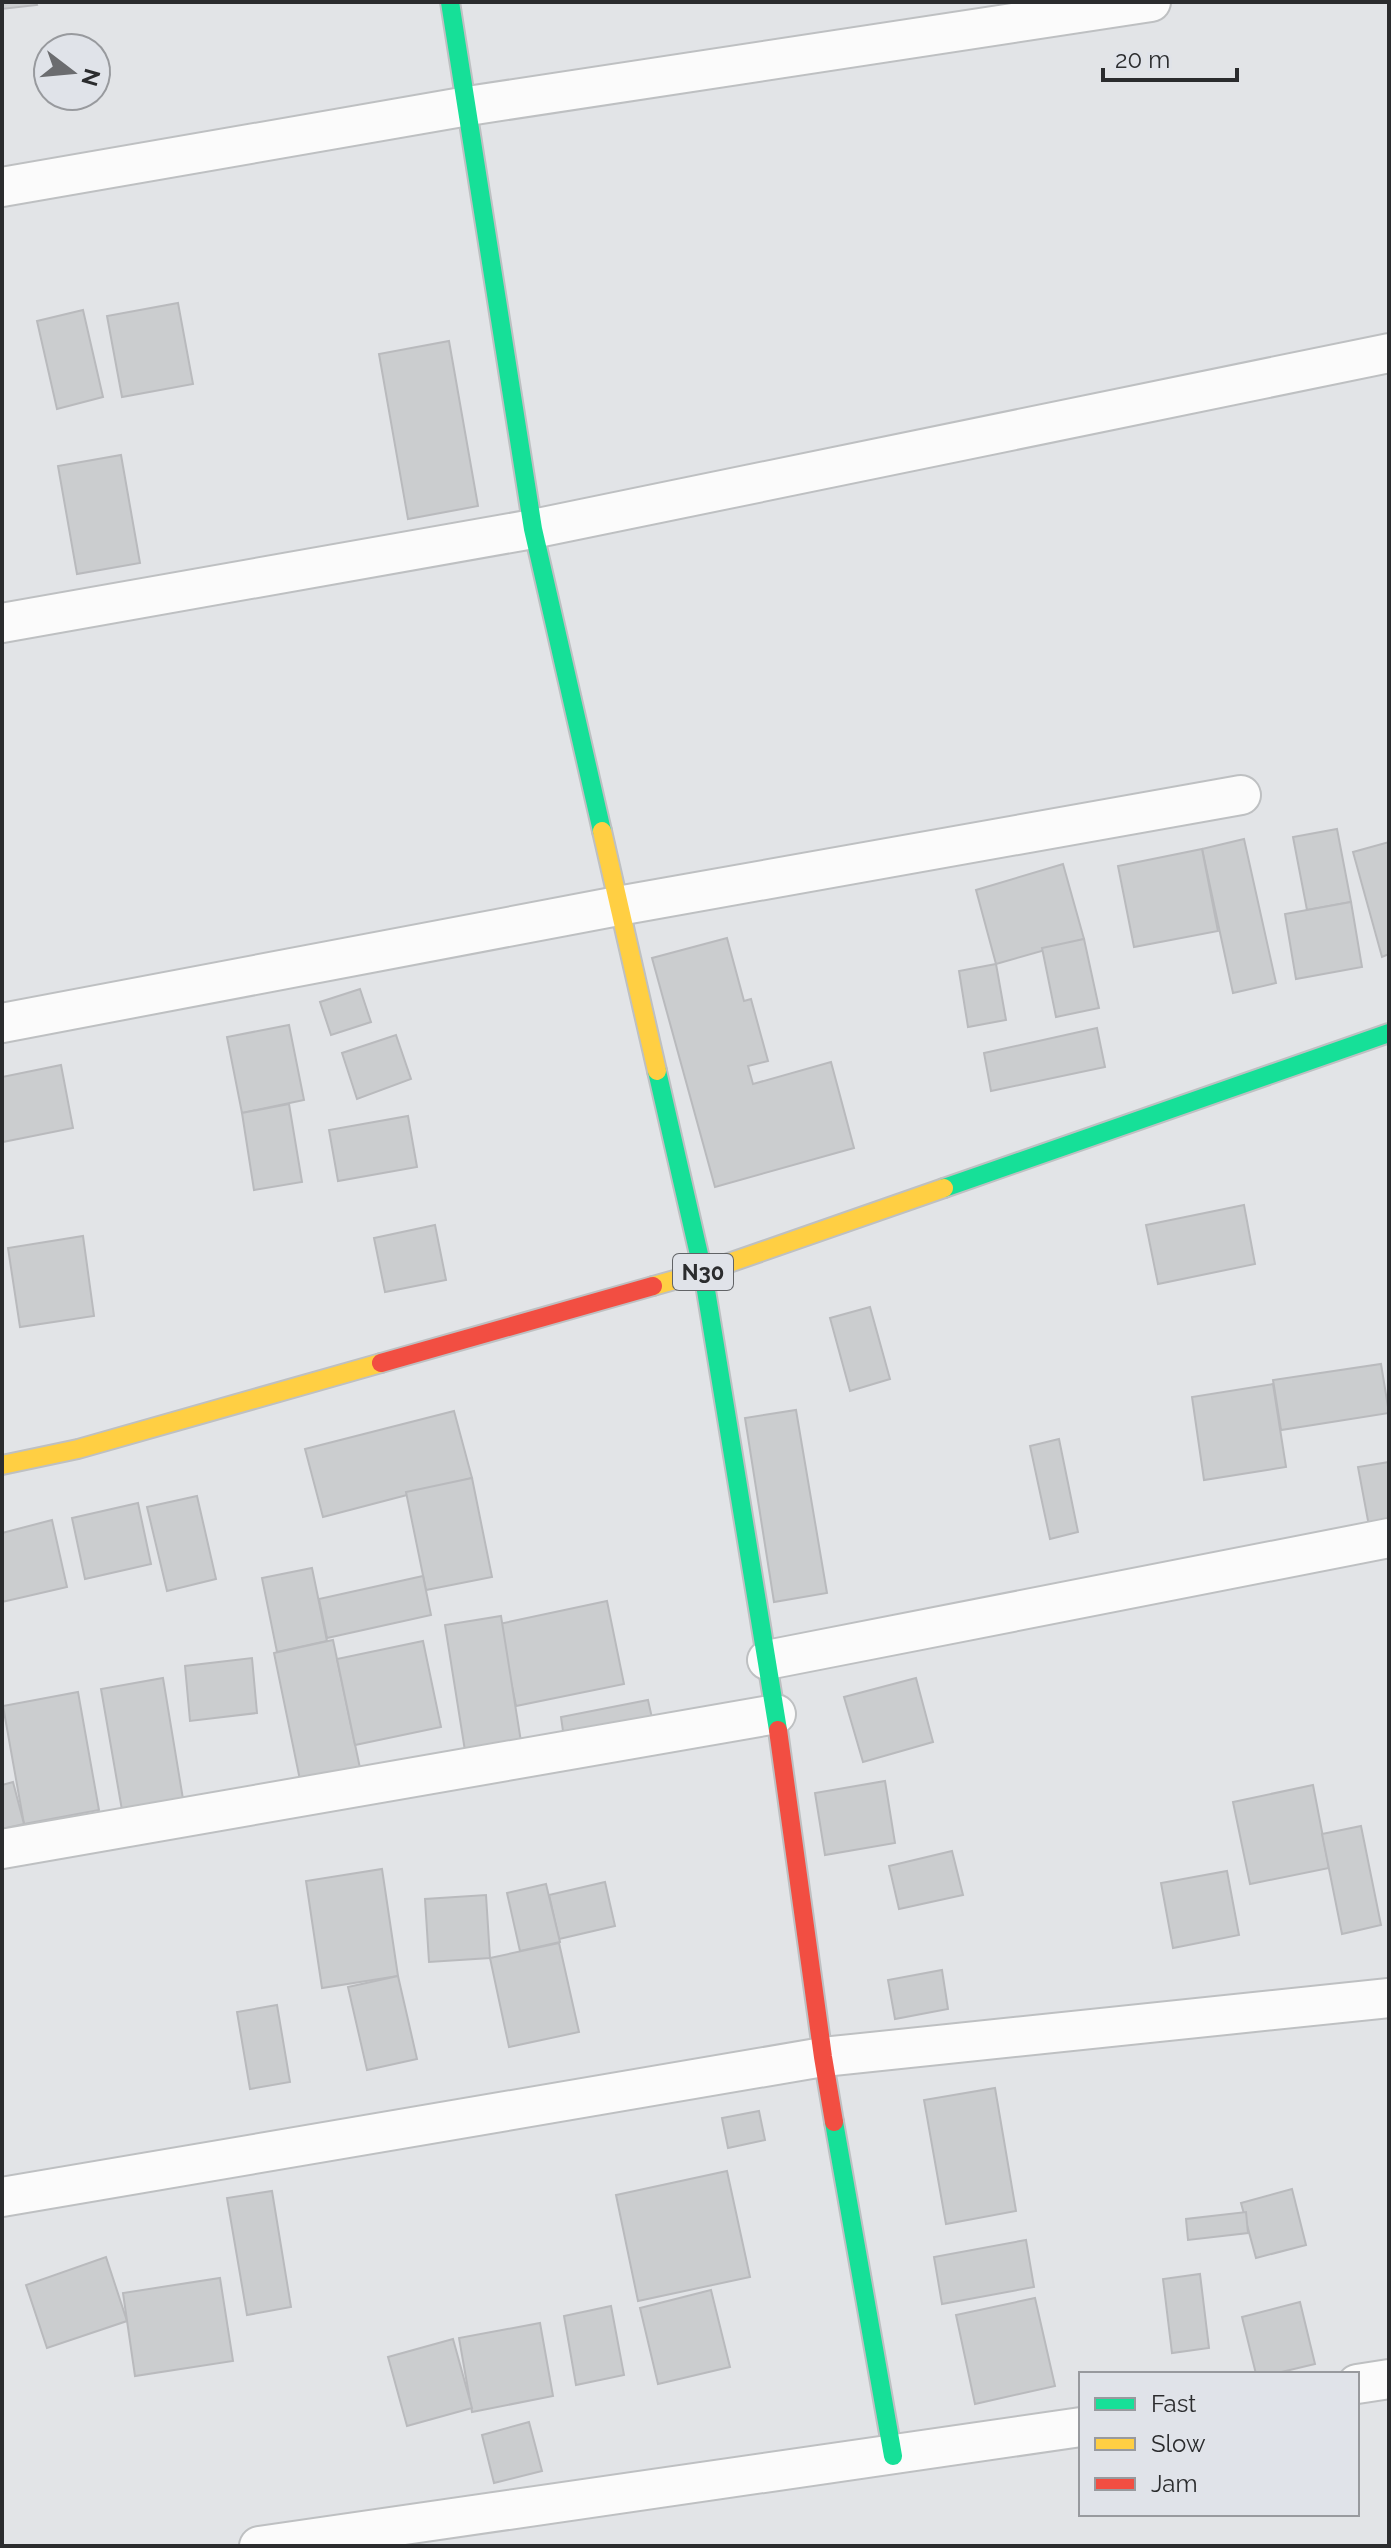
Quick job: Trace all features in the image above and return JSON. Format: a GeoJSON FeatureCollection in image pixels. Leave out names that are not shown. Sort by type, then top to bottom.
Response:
{"type":"FeatureCollection","features":[{"type":"Feature","properties":{"kind":"street"},"geometry":{"type":"LineString","coordinates":[[450,2],[533,529],[703,1272],[776,1714],[823,2057],[893,2456]]}},
{"type":"Feature","properties":{"kind":"street"},"geometry":{"type":"LineString","coordinates":[[2,187],[468,106],[1151,2]]}},
{"type":"Feature","properties":{"kind":"street"},"geometry":{"type":"LineString","coordinates":[[2,623],[533,529],[1389,353]]}},
{"type":"Feature","properties":{"kind":"street"},"geometry":{"type":"LineString","coordinates":[[2,1023],[618,906],[1241,795]]}},
{"type":"Feature","properties":{"kind":"street","name":"N30"},"geometry":{"type":"LineString","coordinates":[[2,1465],[78,1449],[703,1272],[1389,1033]]}},
{"type":"Feature","properties":{"kind":"street"},"geometry":{"type":"LineString","coordinates":[[767,1660],[1389,1538]]}},
{"type":"Feature","properties":{"kind":"street"},"geometry":{"type":"LineString","coordinates":[[2,1849],[776,1714]]}},
{"type":"Feature","properties":{"kind":"street"},"geometry":{"type":"LineString","coordinates":[[2,2197],[823,2057],[1389,1998]]}},
{"type":"Feature","properties":{"kind":"street"},"geometry":{"type":"LineString","coordinates":[[1359,2384],[1389,2379]]}},
{"type":"Feature","properties":{"kind":"street"},"geometry":{"type":"LineString","coordinates":[[259,2546],[1079,2427]]}},
{"type":"Feature","properties":{"kind":"building"},"geometry":{"type":"Polygon","coordinates":[[[2,2],[36,2],[37,5],[2,9],[2,2]]]}},
{"type":"Feature","properties":{"kind":"building"},"geometry":{"type":"Polygon","coordinates":[[[178,303],[193,384],[122,397],[107,316],[178,303]]]}},
{"type":"Feature","properties":{"kind":"building"},"geometry":{"type":"Polygon","coordinates":[[[83,310],[103,397],[57,409],[37,321],[83,310]]]}},
{"type":"Feature","properties":{"kind":"building"},"geometry":{"type":"Polygon","coordinates":[[[449,341],[478,506],[408,519],[379,354],[449,341]]]}},
{"type":"Feature","properties":{"kind":"building"},"geometry":{"type":"Polygon","coordinates":[[[121,455],[140,563],[77,574],[58,466],[121,455]]]}},
{"type":"Feature","properties":{"kind":"building"},"geometry":{"type":"Polygon","coordinates":[[[1337,829],[1351,902],[1307,910],[1293,837],[1337,829]]]}},
{"type":"Feature","properties":{"kind":"building"},"geometry":{"type":"Polygon","coordinates":[[[1244,839],[1276,983],[1233,993],[1202,849],[1244,839]]]}},
{"type":"Feature","properties":{"kind":"building"},"geometry":{"type":"Polygon","coordinates":[[[1389,842],[1389,954],[1382,957],[1353,852],[1389,842]]]}},
{"type":"Feature","properties":{"kind":"building"},"geometry":{"type":"Polygon","coordinates":[[[1202,849],[1218,931],[1134,947],[1118,866],[1202,849]]]}},
{"type":"Feature","properties":{"kind":"building"},"geometry":{"type":"Polygon","coordinates":[[[1063,864],[1084,939],[996,964],[976,890],[1063,864]]]}},
{"type":"Feature","properties":{"kind":"building"},"geometry":{"type":"Polygon","coordinates":[[[1351,902],[1362,967],[1296,979],[1285,914],[1351,902]]]}},
{"type":"Feature","properties":{"kind":"building"},"geometry":{"type":"Polygon","coordinates":[[[727,938],[744,1001],[751,999],[768,1061],[748,1066],[753,1084],[831,1062],[854,1148],[715,1187],[652,958],[727,938]]]}},
{"type":"Feature","properties":{"kind":"building"},"geometry":{"type":"Polygon","coordinates":[[[1084,939],[1099,1008],[1056,1017],[1042,948],[1084,939]]]}},
{"type":"Feature","properties":{"kind":"building"},"geometry":{"type":"Polygon","coordinates":[[[996,964],[1006,1020],[968,1027],[959,971],[996,964]]]}},
{"type":"Feature","properties":{"kind":"building"},"geometry":{"type":"Polygon","coordinates":[[[360,989],[371,1022],[331,1035],[320,1002],[360,989]]]}},
{"type":"Feature","properties":{"kind":"building"},"geometry":{"type":"Polygon","coordinates":[[[289,1025],[304,1100],[242,1113],[227,1037],[289,1025]]]}},
{"type":"Feature","properties":{"kind":"building"},"geometry":{"type":"Polygon","coordinates":[[[1097,1028],[1105,1067],[991,1091],[984,1053],[1097,1028]]]}},
{"type":"Feature","properties":{"kind":"building"},"geometry":{"type":"Polygon","coordinates":[[[396,1035],[411,1079],[357,1099],[342,1053],[396,1035]]]}},
{"type":"Feature","properties":{"kind":"building"},"geometry":{"type":"Polygon","coordinates":[[[61,1065],[73,1128],[3,1142],[2,1077],[61,1065]]]}},
{"type":"Feature","properties":{"kind":"building"},"geometry":{"type":"Polygon","coordinates":[[[289,1104],[302,1182],[254,1190],[242,1113],[289,1104]]]}},
{"type":"Feature","properties":{"kind":"building"},"geometry":{"type":"Polygon","coordinates":[[[408,1116],[417,1167],[338,1181],[329,1130],[408,1116]]]}},
{"type":"Feature","properties":{"kind":"building"},"geometry":{"type":"Polygon","coordinates":[[[1244,1205],[1255,1264],[1158,1284],[1146,1225],[1244,1205]]]}},
{"type":"Feature","properties":{"kind":"building"},"geometry":{"type":"Polygon","coordinates":[[[435,1225],[446,1280],[385,1292],[374,1238],[435,1225]]]}},
{"type":"Feature","properties":{"kind":"building"},"geometry":{"type":"Polygon","coordinates":[[[83,1236],[94,1316],[20,1327],[8,1248],[83,1236]]]}},
{"type":"Feature","properties":{"kind":"building"},"geometry":{"type":"Polygon","coordinates":[[[870,1307],[890,1379],[850,1391],[830,1318],[870,1307]]]}},
{"type":"Feature","properties":{"kind":"building"},"geometry":{"type":"Polygon","coordinates":[[[1381,1364],[1389,1413],[1281,1430],[1273,1380],[1381,1364]]]}},
{"type":"Feature","properties":{"kind":"building"},"geometry":{"type":"Polygon","coordinates":[[[1273,1384],[1286,1467],[1204,1480],[1192,1397],[1273,1384]]]}},
{"type":"Feature","properties":{"kind":"building"},"geometry":{"type":"Polygon","coordinates":[[[796,1410],[827,1593],[774,1602],[745,1418],[796,1410]]]}},
{"type":"Feature","properties":{"kind":"building"},"geometry":{"type":"Polygon","coordinates":[[[454,1411],[472,1478],[323,1517],[305,1449],[454,1411]]]}},
{"type":"Feature","properties":{"kind":"building"},"geometry":{"type":"Polygon","coordinates":[[[1059,1439],[1078,1532],[1050,1539],[1030,1446],[1059,1439]]]}},
{"type":"Feature","properties":{"kind":"building"},"geometry":{"type":"Polygon","coordinates":[[[1389,1462],[1389,1522],[1369,1526],[1358,1467],[1389,1462]]]}},
{"type":"Feature","properties":{"kind":"building"},"geometry":{"type":"Polygon","coordinates":[[[472,1478],[492,1577],[426,1590],[406,1492],[472,1478]]]}},
{"type":"Feature","properties":{"kind":"building"},"geometry":{"type":"Polygon","coordinates":[[[197,1496],[216,1579],[167,1591],[147,1507],[197,1496]]]}},
{"type":"Feature","properties":{"kind":"building"},"geometry":{"type":"Polygon","coordinates":[[[138,1503],[151,1564],[85,1579],[72,1518],[138,1503]]]}},
{"type":"Feature","properties":{"kind":"building"},"geometry":{"type":"Polygon","coordinates":[[[52,1520],[67,1587],[2,1602],[2,1533],[52,1520]]]}},
{"type":"Feature","properties":{"kind":"building"},"geometry":{"type":"Polygon","coordinates":[[[312,1568],[327,1641],[277,1652],[262,1578],[312,1568]]]}},
{"type":"Feature","properties":{"kind":"building"},"geometry":{"type":"Polygon","coordinates":[[[423,1576],[431,1615],[327,1638],[319,1599],[423,1576]]]}},
{"type":"Feature","properties":{"kind":"building"},"geometry":{"type":"Polygon","coordinates":[[[607,1601],[624,1684],[516,1706],[499,1624],[607,1601]]]}},
{"type":"Feature","properties":{"kind":"building"},"geometry":{"type":"Polygon","coordinates":[[[501,1616],[522,1748],[466,1757],[445,1625],[501,1616]]]}},
{"type":"Feature","properties":{"kind":"building"},"geometry":{"type":"Polygon","coordinates":[[[333,1640],[360,1768],[300,1780],[274,1653],[333,1640]]]}},
{"type":"Feature","properties":{"kind":"building"},"geometry":{"type":"Polygon","coordinates":[[[423,1641],[441,1727],[355,1745],[337,1659],[423,1641]]]}},
{"type":"Feature","properties":{"kind":"building"},"geometry":{"type":"Polygon","coordinates":[[[252,1658],[257,1713],[190,1721],[185,1666],[252,1658]]]}},
{"type":"Feature","properties":{"kind":"building"},"geometry":{"type":"Polygon","coordinates":[[[163,1678],[183,1799],[122,1810],[101,1689],[163,1678]]]}},
{"type":"Feature","properties":{"kind":"building"},"geometry":{"type":"Polygon","coordinates":[[[916,1678],[933,1742],[863,1762],[844,1697],[916,1678]]]}},
{"type":"Feature","properties":{"kind":"building"},"geometry":{"type":"Polygon","coordinates":[[[78,1692],[99,1810],[24,1824],[3,1706],[78,1692]]]}},
{"type":"Feature","properties":{"kind":"building"},"geometry":{"type":"Polygon","coordinates":[[[648,1700],[654,1727],[565,1745],[561,1717],[648,1700]]]}},
{"type":"Feature","properties":{"kind":"building"},"geometry":{"type":"Polygon","coordinates":[[[885,1781],[895,1843],[825,1855],[815,1793],[885,1781]]]}},
{"type":"Feature","properties":{"kind":"building"},"geometry":{"type":"Polygon","coordinates":[[[13,1782],[24,1824],[2,1829],[2,1785],[13,1782]]]}},
{"type":"Feature","properties":{"kind":"building"},"geometry":{"type":"Polygon","coordinates":[[[1313,1785],[1329,1868],[1250,1884],[1233,1802],[1313,1785]]]}},
{"type":"Feature","properties":{"kind":"building"},"geometry":{"type":"Polygon","coordinates":[[[1361,1826],[1381,1925],[1342,1934],[1322,1834],[1361,1826]]]}},
{"type":"Feature","properties":{"kind":"building"},"geometry":{"type":"Polygon","coordinates":[[[952,1851],[963,1895],[899,1909],[889,1866],[952,1851]]]}},
{"type":"Feature","properties":{"kind":"building"},"geometry":{"type":"Polygon","coordinates":[[[382,1869],[398,1976],[322,1988],[306,1881],[382,1869]]]}},
{"type":"Feature","properties":{"kind":"building"},"geometry":{"type":"Polygon","coordinates":[[[1227,1871],[1239,1935],[1173,1948],[1161,1883],[1227,1871]]]}},
{"type":"Feature","properties":{"kind":"building"},"geometry":{"type":"Polygon","coordinates":[[[605,1882],[615,1926],[559,1939],[549,1895],[605,1882]]]}},
{"type":"Feature","properties":{"kind":"building"},"geometry":{"type":"Polygon","coordinates":[[[546,1884],[560,1942],[520,1951],[507,1893],[546,1884]]]}},
{"type":"Feature","properties":{"kind":"building"},"geometry":{"type":"Polygon","coordinates":[[[486,1895],[490,1958],[429,1962],[425,1899],[486,1895]]]}},
{"type":"Feature","properties":{"kind":"building"},"geometry":{"type":"Polygon","coordinates":[[[559,1943],[579,2032],[509,2047],[490,1958],[559,1943]]]}},
{"type":"Feature","properties":{"kind":"building"},"geometry":{"type":"Polygon","coordinates":[[[942,1970],[948,2009],[895,2019],[888,1980],[942,1970]]]}},
{"type":"Feature","properties":{"kind":"building"},"geometry":{"type":"Polygon","coordinates":[[[398,1976],[417,2059],[367,2070],[348,1987],[398,1976]]]}},
{"type":"Feature","properties":{"kind":"building"},"geometry":{"type":"Polygon","coordinates":[[[277,2005],[290,2082],[250,2089],[237,2012],[277,2005]]]}},
{"type":"Feature","properties":{"kind":"building"},"geometry":{"type":"Polygon","coordinates":[[[995,2088],[1016,2211],[946,2224],[924,2100],[995,2088]]]}},
{"type":"Feature","properties":{"kind":"building"},"geometry":{"type":"Polygon","coordinates":[[[759,2111],[765,2140],[728,2148],[722,2118],[759,2111]]]}},
{"type":"Feature","properties":{"kind":"building"},"geometry":{"type":"Polygon","coordinates":[[[727,2171],[750,2277],[638,2301],[616,2195],[727,2171]]]}},
{"type":"Feature","properties":{"kind":"building"},"geometry":{"type":"Polygon","coordinates":[[[1292,2189],[1306,2245],[1256,2258],[1241,2203],[1292,2189]]]}},
{"type":"Feature","properties":{"kind":"building"},"geometry":{"type":"Polygon","coordinates":[[[272,2191],[291,2307],[247,2315],[227,2198],[272,2191]]]}},
{"type":"Feature","properties":{"kind":"building"},"geometry":{"type":"Polygon","coordinates":[[[1246,2212],[1248,2233],[1188,2240],[1186,2219],[1246,2212]]]}},
{"type":"Feature","properties":{"kind":"building"},"geometry":{"type":"Polygon","coordinates":[[[1026,2240],[1034,2287],[942,2304],[934,2257],[1026,2240]]]}},
{"type":"Feature","properties":{"kind":"building"},"geometry":{"type":"Polygon","coordinates":[[[106,2257],[127,2321],[47,2348],[26,2285],[106,2257]]]}},
{"type":"Feature","properties":{"kind":"building"},"geometry":{"type":"Polygon","coordinates":[[[1200,2274],[1209,2348],[1172,2353],[1163,2279],[1200,2274]]]}},
{"type":"Feature","properties":{"kind":"building"},"geometry":{"type":"Polygon","coordinates":[[[220,2278],[233,2361],[135,2376],[123,2293],[220,2278]]]}},
{"type":"Feature","properties":{"kind":"building"},"geometry":{"type":"Polygon","coordinates":[[[711,2290],[730,2367],[658,2384],[640,2308],[711,2290]]]}},
{"type":"Feature","properties":{"kind":"building"},"geometry":{"type":"Polygon","coordinates":[[[1035,2298],[1055,2386],[975,2404],[956,2315],[1035,2298]]]}},
{"type":"Feature","properties":{"kind":"building"},"geometry":{"type":"Polygon","coordinates":[[[1300,2302],[1315,2364],[1281,2372],[1256,2372],[1242,2317],[1300,2302]]]}},
{"type":"Feature","properties":{"kind":"building"},"geometry":{"type":"Polygon","coordinates":[[[611,2306],[624,2375],[576,2385],[564,2316],[611,2306]]]}},
{"type":"Feature","properties":{"kind":"building"},"geometry":{"type":"Polygon","coordinates":[[[540,2323],[553,2396],[472,2412],[459,2338],[540,2323]]]}},
{"type":"Feature","properties":{"kind":"building"},"geometry":{"type":"Polygon","coordinates":[[[453,2339],[472,2408],[407,2426],[388,2357],[453,2339]]]}},
{"type":"Feature","properties":{"kind":"building"},"geometry":{"type":"Polygon","coordinates":[[[529,2422],[542,2471],[494,2483],[482,2435],[529,2422]]]}},
{"type":"Feature","properties":{"kind":"traffic: fast"},"geometry":{"type":"LineString","coordinates":[[450,2],[533,529],[602,831]]}},
{"type":"Feature","properties":{"kind":"traffic: fast"},"geometry":{"type":"LineString","coordinates":[[944,1188],[1389,1033]]}},
{"type":"Feature","properties":{"kind":"traffic: fast"},"geometry":{"type":"LineString","coordinates":[[657,1071],[703,1272],[778,1730]]}},
{"type":"Feature","properties":{"kind":"traffic: fast"},"geometry":{"type":"LineString","coordinates":[[834,2122],[893,2456]]}},
{"type":"Feature","properties":{"kind":"traffic: slow"},"geometry":{"type":"LineString","coordinates":[[602,831],[657,1071]]}},
{"type":"Feature","properties":{"kind":"traffic: slow"},"geometry":{"type":"LineString","coordinates":[[653,1286],[703,1272],[944,1188]]}},
{"type":"Feature","properties":{"kind":"traffic: slow"},"geometry":{"type":"LineString","coordinates":[[2,1465],[78,1449],[381,1363]]}},
{"type":"Feature","properties":{"kind":"traffic: jam"},"geometry":{"type":"LineString","coordinates":[[381,1363],[653,1286]]}},
{"type":"Feature","properties":{"kind":"traffic: jam"},"geometry":{"type":"LineString","coordinates":[[778,1730],[834,2122]]}}]}
